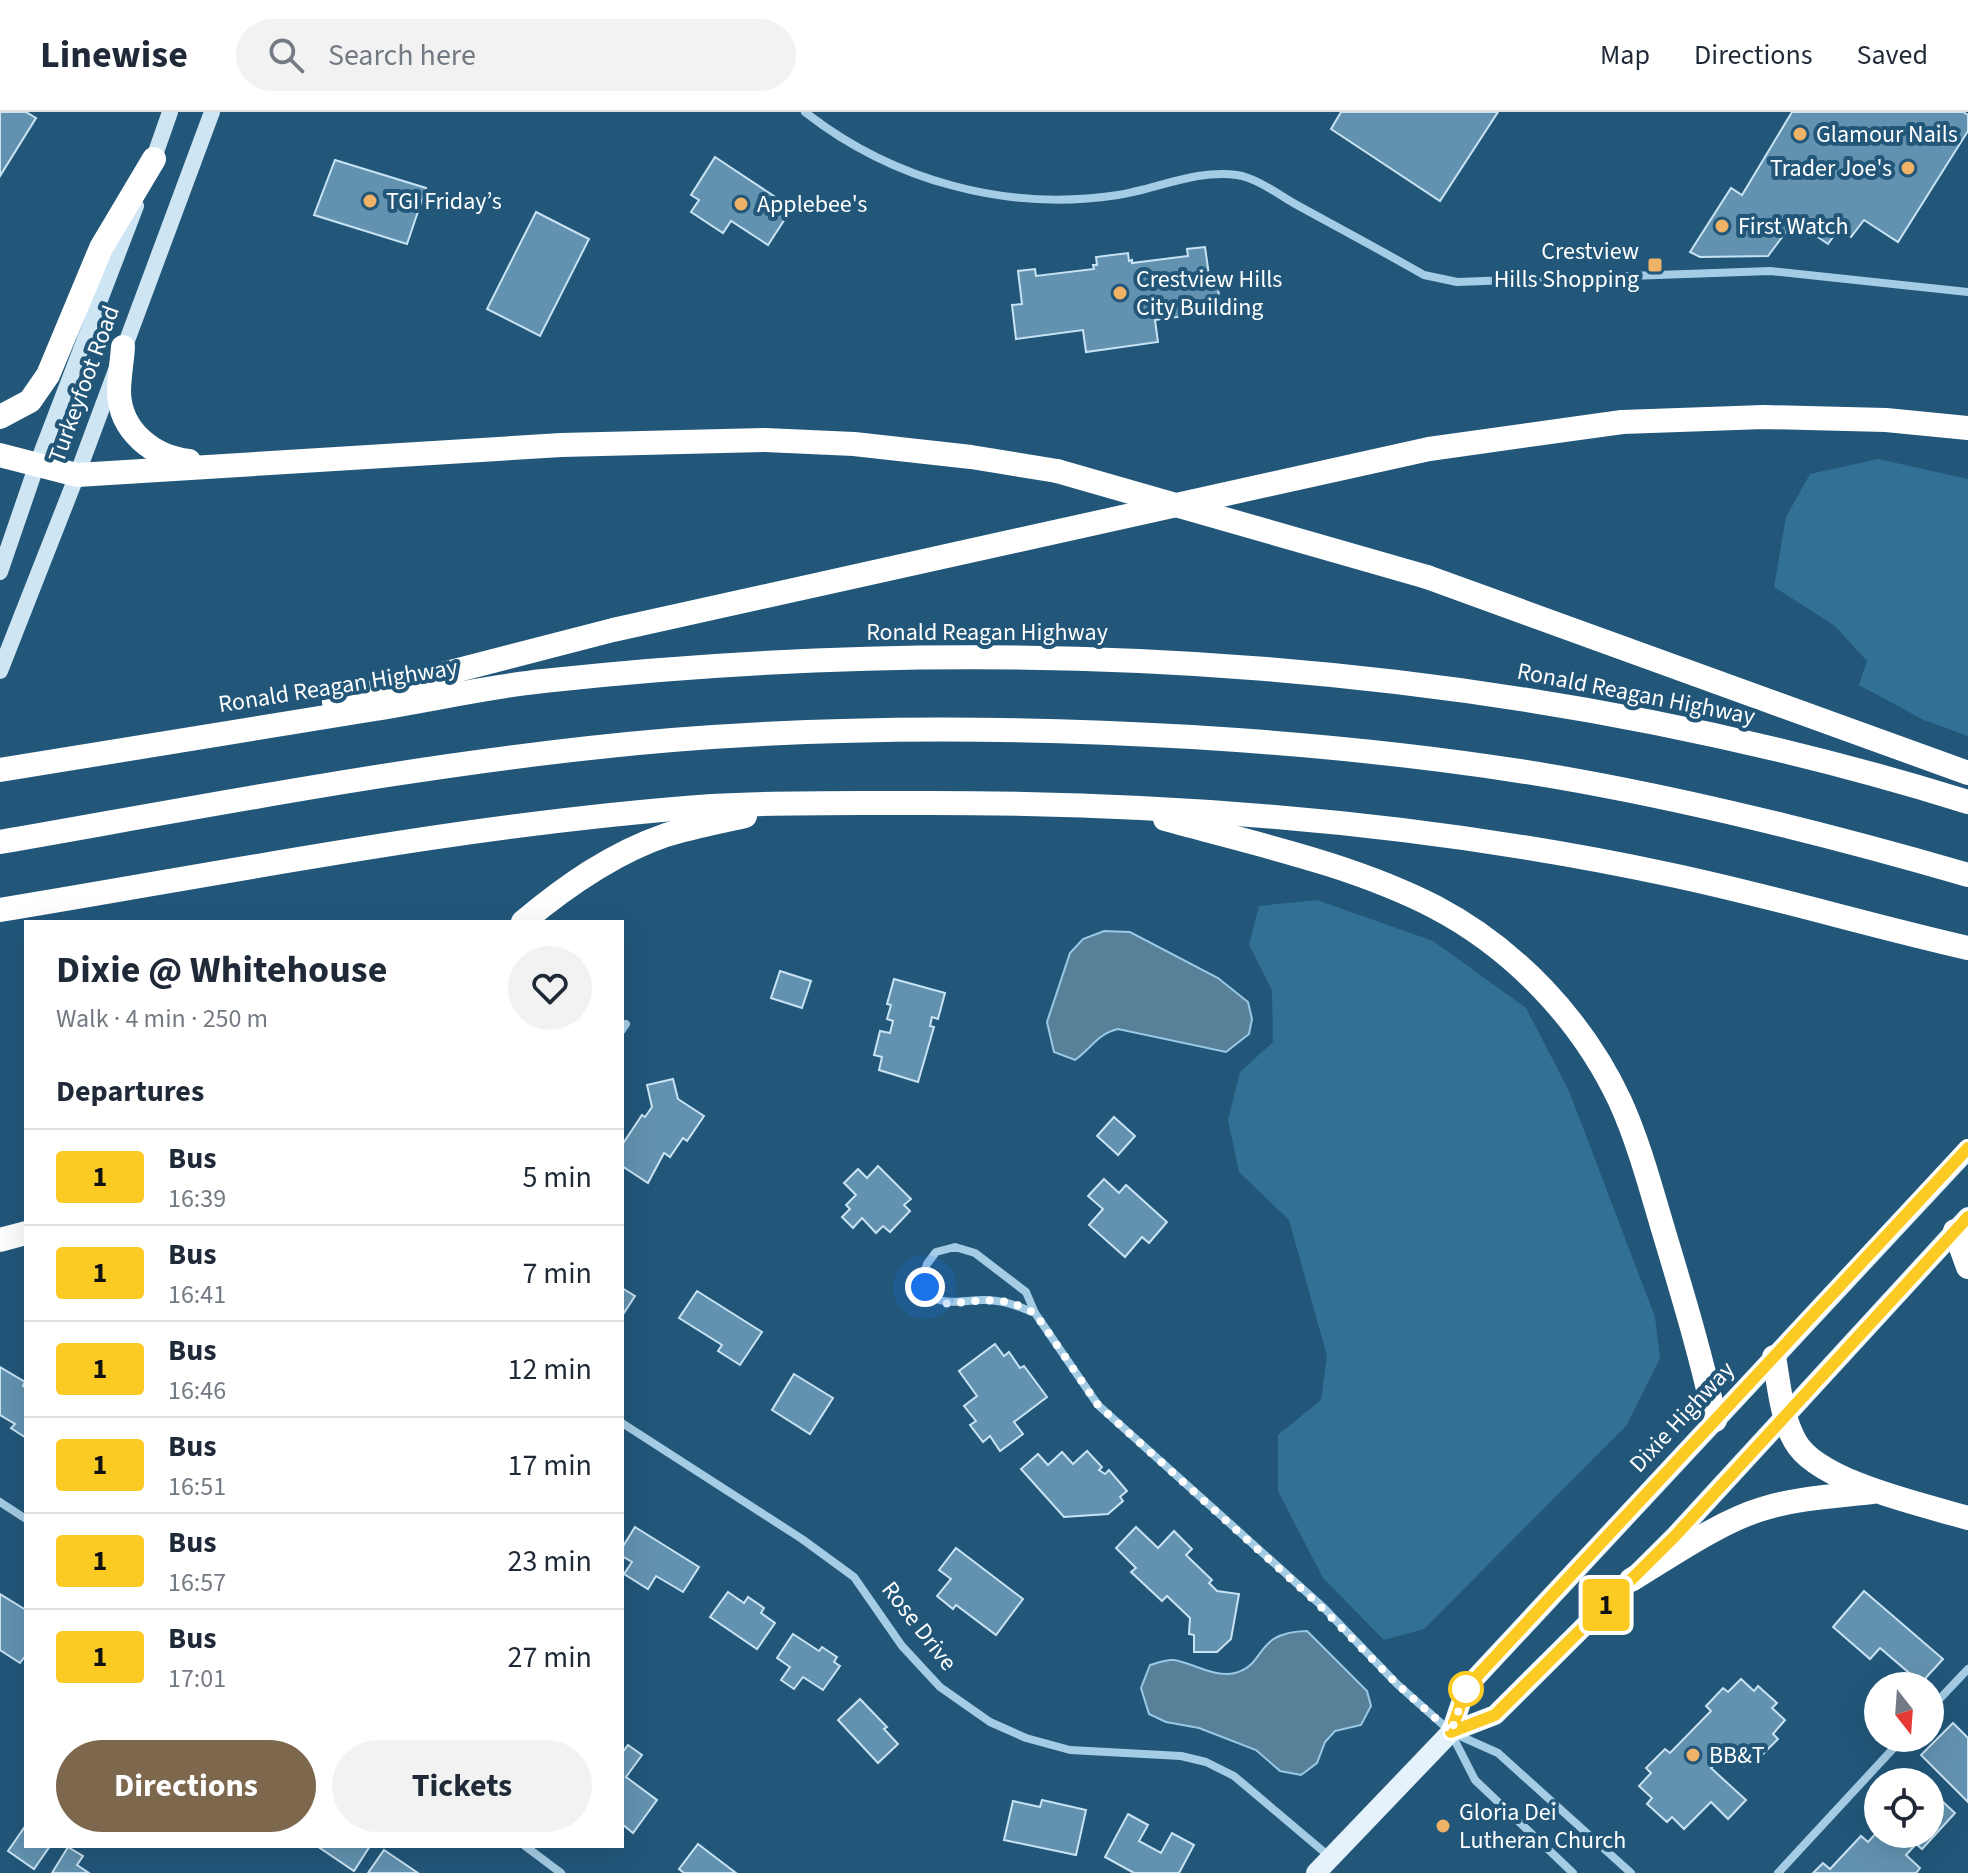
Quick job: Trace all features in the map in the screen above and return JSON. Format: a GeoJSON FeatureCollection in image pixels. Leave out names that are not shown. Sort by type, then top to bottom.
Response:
{"type":"FeatureCollection","features":[{"type":"Feature","properties":{"kind":"highway"},"geometry":{"type":"LineString","coordinates":[[0,417],[30,401],[48,375],[101,248],[154,159]]}},
{"type":"Feature","properties":{"kind":"highway"},"geometry":{"type":"LineString","coordinates":[[123,347],[119,395],[138,439],[180,460],[227,465]]}},
{"type":"Feature","properties":{"kind":"highway"},"geometry":{"type":"LineString","coordinates":[[191,739],[613,630],[1429,449],[1622,422],[1764,417],[1886,420],[1968,428]]}},
{"type":"Feature","properties":{"kind":"highway"},"geometry":{"type":"LineString","coordinates":[[0,455],[77,475],[561,445],[765,440],[854,444],[971,457],[1057,471],[1427,577],[1968,773]]}},
{"type":"Feature","properties":{"kind":"highway","name":"Ronald Reagan Highway"},"geometry":{"type":"LineString","coordinates":[[0,770],[535,681],[769,662],[1070,658],[1310,673],[1561,704],[1704,732],[1864,770],[1968,802]]}},
{"type":"Feature","properties":{"kind":"highway"},"geometry":{"type":"LineString","coordinates":[[0,842],[362,779],[669,740],[916,729],[1037,730],[1285,743],[1406,756],[1575,781],[1830,835],[1968,875]]}},
{"type":"Feature","properties":{"kind":"highway"},"geometry":{"type":"LineString","coordinates":[[0,910],[534,824],[712,806],[1043,802],[1230,812],[1443,835],[1663,873],[1810,906],[1968,948]]}},
{"type":"Feature","properties":{"kind":"highway"},"geometry":{"type":"LineString","coordinates":[[525,920],[562,890],[633,849],[666,835],[796,803]]}},
{"type":"Feature","properties":{"kind":"highway"},"geometry":{"type":"LineString","coordinates":[[1120,807],[1317,862],[1398,891],[1436,908],[1481,936],[1533,977],[1564,1013],[1601,1066],[1620,1103],[1638,1147],[1690,1318],[1715,1420]]}},
{"type":"Feature","properties":{"kind":"highway"},"geometry":{"type":"LineString","coordinates":[[1912,935],[1968,957]]}},
{"type":"Feature","properties":{"kind":"highway"},"geometry":{"type":"LineString","coordinates":[[1962,1224],[1968,1267]]}},
{"type":"Feature","properties":{"kind":"highway"},"geometry":{"type":"LineString","coordinates":[[0,1240],[24,1234]]}},
{"type":"Feature","properties":{"kind":"highway"},"geometry":{"type":"LineString","coordinates":[[1774,1357],[1786,1417],[1794,1441],[1803,1453],[1837,1475],[1968,1518]]}},
{"type":"Feature","properties":{"kind":"highway"},"geometry":{"type":"LineString","coordinates":[[1631,1580],[1691,1544],[1760,1509],[1791,1501],[1879,1491]]}},
{"type":"Feature","properties":{"kind":"main road","name":"Turkeyfoot Road"},"geometry":{"type":"LineString","coordinates":[[0,572],[37,464],[170,112]]}},
{"type":"Feature","properties":{"kind":"main road","name":"Turkeyfoot Road"},"geometry":{"type":"LineString","coordinates":[[0,671],[77,475],[212,112]]}},
{"type":"Feature","properties":{"kind":"main road","name":"Dixie Highway"},"geometry":{"type":"LineString","coordinates":[[1451,1732],[1466,1688],[1968,1149]]}},
{"type":"Feature","properties":{"kind":"main road","name":"Dixie Highway"},"geometry":{"type":"LineString","coordinates":[[1323,1865],[1451,1732],[1495,1715],[1631,1580],[1786,1417],[1962,1224]]}},
{"type":"Feature","properties":{"kind":"street"},"geometry":{"type":"LineString","coordinates":[[805,112],[827,130],[887,164],[955,188],[1001,195],[1040,200],[1103,197],[1201,175],[1239,175],[1424,275],[1457,282],[1770,271],[1968,292]]}},
{"type":"Feature","properties":{"kind":"street"},"geometry":{"type":"LineString","coordinates":[[1035,1313],[1010,1302],[983,1300],[948,1304],[932,1298],[923,1278],[927,1264],[936,1252],[955,1247],[975,1253],[1026,1292],[1035,1313],[1098,1405],[1315,1601],[1397,1684],[1451,1732],[1498,1753],[1631,1873]]}},
{"type":"Feature","properties":{"kind":"street","name":"Rose Drive"},"geometry":{"type":"LineString","coordinates":[[624,1424],[802,1539],[854,1577],[902,1646],[940,1687],[990,1722],[1026,1738],[1070,1750],[1181,1756],[1206,1762],[1234,1776],[1323,1865]]}},
{"type":"Feature","properties":{"kind":"street"},"geometry":{"type":"LineString","coordinates":[[0,1502],[24,1518]]}},
{"type":"Feature","properties":{"kind":"street"},"geometry":{"type":"LineString","coordinates":[[1944,1694],[1968,1669]]}},
{"type":"Feature","properties":{"kind":"street"},"geometry":{"type":"LineString","coordinates":[[1451,1732],[1475,1780],[1573,1873]]}},
{"type":"Feature","properties":{"kind":"street"},"geometry":{"type":"LineString","coordinates":[[1778,1873],[1890,1752]]}},
{"type":"Feature","properties":{"kind":"street"},"geometry":{"type":"LineString","coordinates":[[528,1848],[561,1873]]}},
{"type":"Feature","properties":{"kind":"shaded area"},"geometry":{"type":"Polygon","coordinates":[[[1878,459],[1968,479],[1968,736],[1924,720],[1859,685],[1867,661],[1835,626],[1774,587],[1786,517],[1810,474],[1878,459]]]}},
{"type":"Feature","properties":{"kind":"shaded area"},"geometry":{"type":"Polygon","coordinates":[[[1317,900],[1433,941],[1526,1008],[1569,1091],[1655,1317],[1660,1358],[1626,1426],[1424,1629],[1384,1640],[1323,1578],[1278,1491],[1278,1435],[1321,1400],[1327,1356],[1289,1220],[1239,1172],[1228,1120],[1240,1072],[1273,1042],[1272,990],[1249,945],[1259,906],[1317,900]]]}},
{"type":"Feature","properties":{"kind":"shaded area"},"geometry":{"type":"Polygon","coordinates":[[[1104,931],[1130,932],[1218,978],[1248,1002],[1252,1019],[1249,1034],[1226,1052],[1118,1029],[1100,1038],[1075,1060],[1054,1052],[1047,1022],[1070,953],[1083,939],[1104,931]]]}},
{"type":"Feature","properties":{"kind":"shaded area"},"geometry":{"type":"Polygon","coordinates":[[[1307,1631],[1367,1691],[1371,1706],[1361,1725],[1335,1731],[1325,1742],[1317,1763],[1301,1775],[1280,1771],[1256,1750],[1199,1728],[1166,1722],[1149,1714],[1141,1688],[1150,1665],[1174,1660],[1212,1672],[1235,1673],[1252,1663],[1277,1637],[1307,1631]]]}},
{"type":"Feature","properties":{"kind":"building"},"geometry":{"type":"Polygon","coordinates":[[[0,112],[26,112],[36,118],[0,176],[0,112]]]}},
{"type":"Feature","properties":{"kind":"building"},"geometry":{"type":"Polygon","coordinates":[[[1341,112],[1498,112],[1440,201],[1331,129],[1341,112]]]}},
{"type":"Feature","properties":{"kind":"building"},"geometry":{"type":"Polygon","coordinates":[[[1792,112],[1963,112],[1968,115],[1968,131],[1898,242],[1864,220],[1851,237],[1838,230],[1828,244],[1794,221],[1768,256],[1700,257],[1690,252],[1731,188],[1742,195],[1792,112]]]}},
{"type":"Feature","properties":{"kind":"building","name":"Applebee's"},"geometry":{"type":"Polygon","coordinates":[[[715,157],[792,208],[768,245],[731,221],[723,233],[691,212],[699,200],[691,195],[715,157]]]}},
{"type":"Feature","properties":{"kind":"building","name":"TGI Friday’s"},"geometry":{"type":"Polygon","coordinates":[[[335,160],[426,188],[407,244],[314,215],[335,160]]]}},
{"type":"Feature","properties":{"kind":"building"},"geometry":{"type":"Polygon","coordinates":[[[536,212],[589,239],[540,336],[487,309],[536,212]]]}},
{"type":"Feature","properties":{"kind":"building","name":"Crestview Hills City Building"},"geometry":{"type":"Polygon","coordinates":[[[1205,247],[1210,282],[1217,281],[1221,311],[1155,320],[1158,342],[1086,352],[1083,330],[1016,339],[1012,305],[1022,304],[1018,271],[1035,269],[1036,276],[1094,269],[1096,257],[1128,253],[1132,263],[1188,256],[1187,249],[1205,247]]]}},
{"type":"Feature","properties":{"kind":"building"},"geometry":{"type":"Polygon","coordinates":[[[780,971],[811,981],[802,1008],[771,998],[780,971]]]}},
{"type":"Feature","properties":{"kind":"building"},"geometry":{"type":"Polygon","coordinates":[[[894,979],[945,993],[938,1019],[932,1017],[930,1026],[934,1027],[918,1082],[879,1070],[882,1057],[874,1055],[880,1031],[890,1033],[893,1021],[887,1019],[891,1005],[887,1004],[894,979]]]}},
{"type":"Feature","properties":{"kind":"building"},"geometry":{"type":"Polygon","coordinates":[[[673,1079],[678,1099],[704,1116],[687,1141],[683,1138],[670,1157],[664,1153],[648,1183],[624,1167],[624,1142],[642,1115],[645,1117],[652,1107],[647,1085],[673,1079]]]}},
{"type":"Feature","properties":{"kind":"building"},"geometry":{"type":"Polygon","coordinates":[[[1114,1117],[1135,1136],[1118,1155],[1097,1136],[1114,1117]]]}},
{"type":"Feature","properties":{"kind":"building"},"geometry":{"type":"Polygon","coordinates":[[[878,1166],[911,1199],[904,1205],[910,1211],[890,1232],[883,1226],[876,1233],[862,1218],[853,1228],[842,1217],[850,1209],[846,1205],[856,1195],[844,1183],[858,1169],[867,1178],[878,1166]]]}},
{"type":"Feature","properties":{"kind":"building"},"geometry":{"type":"Polygon","coordinates":[[[1104,1179],[1119,1193],[1126,1185],[1167,1222],[1149,1243],[1142,1237],[1125,1257],[1089,1225],[1103,1209],[1088,1196],[1104,1179]]]}},
{"type":"Feature","properties":{"kind":"building"},"geometry":{"type":"Polygon","coordinates":[[[624,1289],[635,1296],[624,1313],[624,1289]]]}},
{"type":"Feature","properties":{"kind":"building"},"geometry":{"type":"Polygon","coordinates":[[[697,1291],[762,1332],[740,1365],[718,1351],[722,1345],[679,1318],[697,1291]]]}},
{"type":"Feature","properties":{"kind":"building"},"geometry":{"type":"Polygon","coordinates":[[[995,1344],[1004,1356],[1009,1352],[1020,1368],[1024,1366],[1047,1397],[1014,1422],[1023,1434],[1000,1451],[990,1436],[983,1442],[970,1425],[976,1421],[964,1406],[977,1396],[959,1371],[995,1344]]]}},
{"type":"Feature","properties":{"kind":"building"},"geometry":{"type":"Polygon","coordinates":[[[0,1367],[24,1381],[24,1437],[11,1428],[15,1424],[0,1415],[0,1367]]]}},
{"type":"Feature","properties":{"kind":"building"},"geometry":{"type":"Polygon","coordinates":[[[794,1374],[833,1398],[810,1434],[772,1410],[794,1374]]]}},
{"type":"Feature","properties":{"kind":"building"},"geometry":{"type":"Polygon","coordinates":[[[1087,1451],[1102,1467],[1099,1470],[1105,1474],[1109,1470],[1127,1491],[1120,1497],[1123,1501],[1108,1514],[1064,1517],[1021,1469],[1038,1454],[1048,1465],[1062,1452],[1073,1464],[1087,1451]]]}},
{"type":"Feature","properties":{"kind":"building"},"geometry":{"type":"Polygon","coordinates":[[[635,1527],[699,1567],[683,1592],[656,1576],[648,1589],[624,1574],[632,1562],[624,1557],[624,1545],[635,1527]]]}},
{"type":"Feature","properties":{"kind":"building"},"geometry":{"type":"Polygon","coordinates":[[[1136,1527],[1158,1548],[1174,1531],[1192,1549],[1186,1555],[1212,1580],[1209,1583],[1217,1591],[1239,1594],[1231,1639],[1217,1652],[1194,1652],[1194,1635],[1189,1634],[1190,1618],[1167,1596],[1162,1601],[1131,1572],[1136,1568],[1116,1548],[1136,1527]]]}},
{"type":"Feature","properties":{"kind":"building"},"geometry":{"type":"Polygon","coordinates":[[[956,1548],[1023,1599],[996,1635],[956,1605],[953,1609],[937,1596],[951,1579],[939,1570],[956,1548]]]}},
{"type":"Feature","properties":{"kind":"building"},"geometry":{"type":"Polygon","coordinates":[[[1864,1591],[1943,1659],[1931,1672],[1908,1672],[1880,1648],[1870,1659],[1833,1627],[1864,1591]]]}},
{"type":"Feature","properties":{"kind":"building"},"geometry":{"type":"Polygon","coordinates":[[[728,1592],[744,1603],[748,1597],[764,1608],[761,1613],[775,1623],[757,1649],[710,1617],[728,1592]]]}},
{"type":"Feature","properties":{"kind":"building"},"geometry":{"type":"Polygon","coordinates":[[[0,1594],[24,1609],[24,1658],[20,1663],[0,1650],[0,1594]]]}},
{"type":"Feature","properties":{"kind":"building"},"geometry":{"type":"Polygon","coordinates":[[[793,1634],[819,1651],[822,1647],[837,1657],[834,1662],[840,1666],[823,1690],[803,1677],[794,1689],[781,1680],[790,1667],[777,1658],[793,1634]]]}},
{"type":"Feature","properties":{"kind":"building","name":"BB&T"},"geometry":{"type":"Polygon","coordinates":[[[1741,1679],[1754,1691],[1758,1686],[1777,1703],[1772,1708],[1785,1720],[1773,1734],[1778,1739],[1760,1757],[1756,1752],[1744,1766],[1729,1752],[1711,1768],[1746,1800],[1728,1819],[1711,1802],[1684,1829],[1672,1817],[1667,1822],[1647,1804],[1652,1798],[1639,1786],[1651,1773],[1646,1768],[1665,1749],[1670,1753],[1711,1711],[1706,1706],[1723,1688],[1728,1692],[1741,1679]]]}},
{"type":"Feature","properties":{"kind":"building"},"geometry":{"type":"Polygon","coordinates":[[[860,1699],[887,1727],[884,1729],[898,1744],[878,1763],[838,1720],[860,1699]]]}},
{"type":"Feature","properties":{"kind":"building"},"geometry":{"type":"Polygon","coordinates":[[[1953,1723],[1968,1738],[1968,1802],[1944,1778],[1944,1768],[1934,1768],[1921,1755],[1924,1752],[1944,1752],[1944,1732],[1953,1723]]]}},
{"type":"Feature","properties":{"kind":"building"},"geometry":{"type":"Polygon","coordinates":[[[628,1745],[642,1755],[626,1777],[657,1800],[633,1833],[624,1826],[624,1750],[628,1745]]]}},
{"type":"Feature","properties":{"kind":"building"},"geometry":{"type":"Polygon","coordinates":[[[1042,1800],[1086,1810],[1076,1855],[1004,1840],[1013,1801],[1040,1807],[1042,1800]]]}},
{"type":"Feature","properties":{"kind":"building"},"geometry":{"type":"Polygon","coordinates":[[[1944,1803],[1955,1813],[1944,1825],[1944,1803]]]}},
{"type":"Feature","properties":{"kind":"building"},"geometry":{"type":"Polygon","coordinates":[[[1128,1814],[1148,1825],[1139,1841],[1161,1853],[1172,1833],[1194,1845],[1179,1873],[1134,1873],[1105,1857],[1128,1814]]]}},
{"type":"Feature","properties":{"kind":"building"},"geometry":{"type":"Polygon","coordinates":[[[24,1828],[24,1848],[49,1848],[34,1869],[8,1851],[24,1828]]]}},
{"type":"Feature","properties":{"kind":"building"},"geometry":{"type":"Polygon","coordinates":[[[1861,1836],[1864,1848],[1912,1848],[1906,1855],[1920,1868],[1916,1873],[1813,1873],[1823,1863],[1830,1869],[1861,1836]]]}},
{"type":"Feature","properties":{"kind":"building"},"geometry":{"type":"Polygon","coordinates":[[[698,1844],[736,1873],[684,1873],[679,1869],[698,1844]]]}},
{"type":"Feature","properties":{"kind":"building"},"geometry":{"type":"Polygon","coordinates":[[[70,1848],[83,1856],[77,1865],[89,1873],[52,1873],[70,1848]]]}},
{"type":"Feature","properties":{"kind":"building"},"geometry":{"type":"Polygon","coordinates":[[[320,1848],[369,1848],[354,1871],[320,1848]]]}},
{"type":"Feature","properties":{"kind":"building"},"geometry":{"type":"Polygon","coordinates":[[[384,1850],[418,1873],[368,1873],[384,1850]]]}},
{"type":"Feature","properties":{"kind":"bus line","name":"1"},"geometry":{"type":"LineString","coordinates":[[1968,1148],[1466,1688],[1451,1732],[1495,1715],[1675,1536],[1968,1217]]}},
{"type":"Feature","properties":{"kind":"place","name":"Glamour Nails"},"geometry":{"type":"Point","coordinates":[1800,134]}},
{"type":"Feature","properties":{"kind":"place","name":"Trader Joe's"},"geometry":{"type":"Point","coordinates":[1908,168]}},
{"type":"Feature","properties":{"kind":"place","name":"TGI Friday’s"},"geometry":{"type":"Point","coordinates":[370,201]}},
{"type":"Feature","properties":{"kind":"place","name":"Applebee's"},"geometry":{"type":"Point","coordinates":[741,204]}},
{"type":"Feature","properties":{"kind":"place","name":"First Watch"},"geometry":{"type":"Point","coordinates":[1722,226]}},
{"type":"Feature","properties":{"kind":"place","name":"Crestview Hills Shopping"},"geometry":{"type":"Point","coordinates":[1655,265]}},
{"type":"Feature","properties":{"kind":"place","name":"Crestview Hills City Building"},"geometry":{"type":"Point","coordinates":[1120,293]}},
{"type":"Feature","properties":{"kind":"place","name":"BB&T"},"geometry":{"type":"Point","coordinates":[1693,1755]}},
{"type":"Feature","properties":{"kind":"place","name":"Gloria Dei Lutheran Church"},"geometry":{"type":"Point","coordinates":[1443,1826]}},
{"type":"Feature","properties":{"kind":"route"},"geometry":{"type":"LineString","coordinates":[[925,1287],[932,1298],[948,1304],[983,1300],[1010,1302],[1035,1313],[1098,1405],[1315,1601],[1397,1684],[1451,1732],[1466,1689]]}}]}
